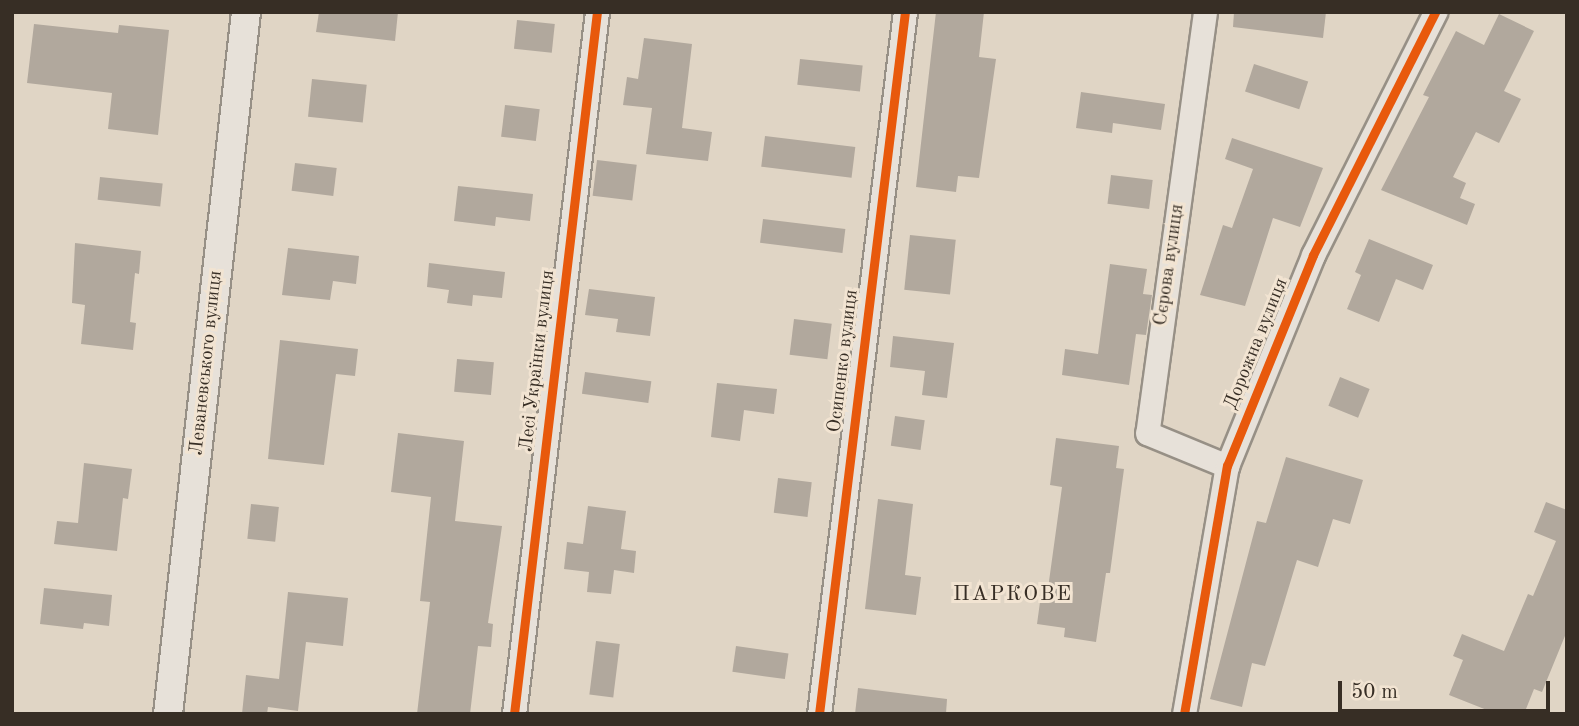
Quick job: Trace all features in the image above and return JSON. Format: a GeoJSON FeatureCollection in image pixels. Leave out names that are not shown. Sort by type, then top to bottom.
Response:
{"type":"FeatureCollection","features":[{"type":"Feature","properties":{"kind":"street","name":"Леваневського вулиця"},"geometry":{"type":"LineString","coordinates":[[168,714],[246,12]]}},
{"type":"Feature","properties":{"kind":"street","name":"Лесі Українки вулиця"},"geometry":{"type":"LineString","coordinates":[[514,714],[597,12]]}},
{"type":"Feature","properties":{"kind":"street","name":"Осипенко вулиця"},"geometry":{"type":"LineString","coordinates":[[819,714],[905,12]]}},
{"type":"Feature","properties":{"kind":"street","name":"Сєрова вулиця"},"geometry":{"type":"LineString","coordinates":[[1205,12],[1147,433],[1227,466]]}},
{"type":"Feature","properties":{"kind":"street","name":"Дорожна вулиця"},"geometry":{"type":"LineString","coordinates":[[1184,714],[1227,466],[1313,255],[1435,12]]}},
{"type":"Feature","properties":{"kind":"building"},"geometry":{"type":"Polygon","coordinates":[[[319,12],[398,12],[395,41],[316,32],[319,12]]]}},
{"type":"Feature","properties":{"kind":"building"},"geometry":{"type":"Polygon","coordinates":[[[936,12],[984,12],[979,57],[996,59],[979,178],[958,176],[956,192],[916,187],[936,12]]]}},
{"type":"Feature","properties":{"kind":"building"},"geometry":{"type":"Polygon","coordinates":[[[1234,12],[1326,12],[1323,38],[1233,27],[1234,12]]]}},
{"type":"Feature","properties":{"kind":"building"},"geometry":{"type":"Polygon","coordinates":[[[1499,14],[1534,31],[1504,91],[1521,99],[1499,143],[1476,132],[1453,177],[1466,183],[1460,198],[1475,204],[1467,225],[1381,190],[1429,97],[1423,95],[1456,31],[1484,45],[1499,14]]]}},
{"type":"Feature","properties":{"kind":"building"},"geometry":{"type":"Polygon","coordinates":[[[517,20],[555,24],[552,53],[514,49],[517,20]]]}},
{"type":"Feature","properties":{"kind":"building"},"geometry":{"type":"Polygon","coordinates":[[[34,24],[118,33],[119,25],[169,30],[158,135],[108,129],[112,93],[27,83],[34,24]]]}},
{"type":"Feature","properties":{"kind":"building"},"geometry":{"type":"Polygon","coordinates":[[[644,38],[692,44],[682,128],[712,132],[708,161],[646,154],[652,108],[623,105],[627,77],[638,79],[644,38]]]}},
{"type":"Feature","properties":{"kind":"building"},"geometry":{"type":"Polygon","coordinates":[[[800,59],[863,66],[860,91],[797,85],[800,59]]]}},
{"type":"Feature","properties":{"kind":"building"},"geometry":{"type":"Polygon","coordinates":[[[1254,64],[1308,82],[1299,109],[1245,92],[1254,64]]]}},
{"type":"Feature","properties":{"kind":"building"},"geometry":{"type":"Polygon","coordinates":[[[312,79],[367,85],[363,123],[308,117],[312,79]]]}},
{"type":"Feature","properties":{"kind":"building"},"geometry":{"type":"Polygon","coordinates":[[[1081,92],[1165,104],[1161,130],[1113,123],[1112,133],[1076,128],[1081,92]]]}},
{"type":"Feature","properties":{"kind":"building"},"geometry":{"type":"Polygon","coordinates":[[[505,105],[540,109],[536,141],[501,137],[505,105]]]}},
{"type":"Feature","properties":{"kind":"building"},"geometry":{"type":"Polygon","coordinates":[[[765,136],[855,147],[852,178],[761,167],[765,136]]]}},
{"type":"Feature","properties":{"kind":"building"},"geometry":{"type":"Polygon","coordinates":[[[1232,138],[1323,168],[1300,227],[1273,218],[1245,306],[1200,295],[1223,225],[1232,228],[1253,169],[1225,159],[1232,138]]]}},
{"type":"Feature","properties":{"kind":"building"},"geometry":{"type":"Polygon","coordinates":[[[597,160],[637,165],[632,201],[593,196],[597,160]]]}},
{"type":"Feature","properties":{"kind":"building"},"geometry":{"type":"Polygon","coordinates":[[[295,163],[337,168],[333,196],[292,191],[295,163]]]}},
{"type":"Feature","properties":{"kind":"building"},"geometry":{"type":"Polygon","coordinates":[[[1111,175],[1153,180],[1149,209],[1107,204],[1111,175]]]}},
{"type":"Feature","properties":{"kind":"building"},"geometry":{"type":"Polygon","coordinates":[[[100,177],[163,184],[160,206],[98,200],[100,177]]]}},
{"type":"Feature","properties":{"kind":"building"},"geometry":{"type":"Polygon","coordinates":[[[458,186],[533,194],[530,221],[496,217],[495,226],[454,221],[458,186]]]}},
{"type":"Feature","properties":{"kind":"building"},"geometry":{"type":"Polygon","coordinates":[[[763,219],[845,229],[842,253],[760,243],[763,219]]]}},
{"type":"Feature","properties":{"kind":"building"},"geometry":{"type":"Polygon","coordinates":[[[910,235],[956,240],[950,295],[904,290],[910,235]]]}},
{"type":"Feature","properties":{"kind":"building"},"geometry":{"type":"Polygon","coordinates":[[[1369,239],[1433,265],[1423,290],[1396,279],[1379,322],[1347,309],[1361,275],[1355,272],[1369,239]]]}},
{"type":"Feature","properties":{"kind":"building"},"geometry":{"type":"Polygon","coordinates":[[[75,243],[141,251],[139,274],[135,273],[130,322],[136,323],[133,350],[81,344],[85,305],[72,303],[75,243]]]}},
{"type":"Feature","properties":{"kind":"building"},"geometry":{"type":"Polygon","coordinates":[[[288,248],[359,256],[356,284],[333,281],[330,300],[282,295],[288,248]]]}},
{"type":"Feature","properties":{"kind":"building"},"geometry":{"type":"Polygon","coordinates":[[[429,263],[505,272],[502,298],[473,295],[472,306],[447,303],[449,290],[427,287],[429,263]]]}},
{"type":"Feature","properties":{"kind":"building"},"geometry":{"type":"Polygon","coordinates":[[[1110,264],[1147,269],[1143,294],[1152,295],[1146,335],[1136,334],[1129,385],[1062,375],[1065,349],[1098,354],[1110,264]]]}},
{"type":"Feature","properties":{"kind":"building"},"geometry":{"type":"Polygon","coordinates":[[[589,289],[655,297],[650,336],[616,332],[618,319],[585,315],[589,289]]]}},
{"type":"Feature","properties":{"kind":"building"},"geometry":{"type":"Polygon","coordinates":[[[794,319],[832,324],[827,359],[790,355],[794,319]]]}},
{"type":"Feature","properties":{"kind":"building"},"geometry":{"type":"Polygon","coordinates":[[[893,336],[954,343],[947,398],[922,395],[925,371],[890,367],[893,336]]]}},
{"type":"Feature","properties":{"kind":"building"},"geometry":{"type":"Polygon","coordinates":[[[280,340],[358,349],[355,376],[336,374],[324,465],[268,459],[280,340]]]}},
{"type":"Feature","properties":{"kind":"building"},"geometry":{"type":"Polygon","coordinates":[[[457,359],[494,362],[491,395],[454,392],[457,359]]]}},
{"type":"Feature","properties":{"kind":"building"},"geometry":{"type":"Polygon","coordinates":[[[585,372],[651,381],[648,403],[582,394],[585,372]]]}},
{"type":"Feature","properties":{"kind":"building"},"geometry":{"type":"Polygon","coordinates":[[[1340,377],[1370,389],[1358,418],[1328,406],[1340,377]]]}},
{"type":"Feature","properties":{"kind":"building"},"geometry":{"type":"Polygon","coordinates":[[[717,383],[777,389],[774,414],[744,410],[740,441],[711,437],[717,383]]]}},
{"type":"Feature","properties":{"kind":"building"},"geometry":{"type":"Polygon","coordinates":[[[895,416],[925,420],[921,450],[891,446],[895,416]]]}},
{"type":"Feature","properties":{"kind":"building"},"geometry":{"type":"Polygon","coordinates":[[[398,433],[464,441],[455,521],[502,526],[488,623],[493,624],[491,647],[478,646],[470,714],[417,714],[430,602],[420,601],[431,497],[391,492],[398,433]]]}},
{"type":"Feature","properties":{"kind":"building"},"geometry":{"type":"Polygon","coordinates":[[[1056,438],[1119,446],[1116,468],[1124,469],[1110,573],[1106,573],[1096,642],[1064,637],[1065,628],[1037,624],[1040,602],[1046,603],[1062,487],[1050,485],[1056,438]]]}},
{"type":"Feature","properties":{"kind":"building"},"geometry":{"type":"Polygon","coordinates":[[[1286,457],[1363,480],[1350,524],[1333,519],[1318,567],[1297,560],[1265,666],[1252,663],[1242,707],[1210,699],[1257,521],[1266,523],[1286,457]]]}},
{"type":"Feature","properties":{"kind":"building"},"geometry":{"type":"Polygon","coordinates":[[[84,463],[132,469],[128,499],[123,498],[117,551],[54,544],[57,521],[78,523],[84,463]]]}},
{"type":"Feature","properties":{"kind":"building"},"geometry":{"type":"Polygon","coordinates":[[[778,478],[812,482],[807,517],[774,513],[778,478]]]}},
{"type":"Feature","properties":{"kind":"building"},"geometry":{"type":"Polygon","coordinates":[[[878,499],[913,504],[905,575],[921,577],[916,615],[865,609],[878,499]]]}},
{"type":"Feature","properties":{"kind":"building"},"geometry":{"type":"Polygon","coordinates":[[[1546,502],[1567,510],[1567,631],[1542,692],[1534,689],[1524,714],[1497,714],[1449,695],[1463,660],[1453,656],[1462,634],[1504,651],[1528,594],[1533,596],[1556,541],[1534,532],[1546,502]]]}},
{"type":"Feature","properties":{"kind":"building"},"geometry":{"type":"Polygon","coordinates":[[[251,504],[279,507],[275,542],[247,539],[251,504]]]}},
{"type":"Feature","properties":{"kind":"building"},"geometry":{"type":"Polygon","coordinates":[[[588,506],[626,511],[621,549],[636,551],[634,573],[614,570],[611,594],[587,592],[589,572],[564,569],[567,542],[583,544],[588,506]]]}},
{"type":"Feature","properties":{"kind":"building"},"geometry":{"type":"Polygon","coordinates":[[[44,588],[112,595],[109,626],[84,623],[83,629],[40,624],[44,588]]]}},
{"type":"Feature","properties":{"kind":"building"},"geometry":{"type":"Polygon","coordinates":[[[288,592],[348,598],[343,646],[306,642],[298,711],[268,707],[267,714],[242,714],[246,675],[279,679],[288,592]]]}},
{"type":"Feature","properties":{"kind":"building"},"geometry":{"type":"Polygon","coordinates":[[[596,641],[620,644],[613,698],[589,695],[596,641]]]}},
{"type":"Feature","properties":{"kind":"building"},"geometry":{"type":"Polygon","coordinates":[[[736,646],[788,653],[785,679],[732,672],[736,646]]]}},
{"type":"Feature","properties":{"kind":"building"},"geometry":{"type":"Polygon","coordinates":[[[858,688],[947,699],[946,714],[855,714],[858,688]]]}},
{"type":"Feature","properties":{"kind":"cycle path"},"geometry":{"type":"LineString","coordinates":[[514,714],[597,12]]}},
{"type":"Feature","properties":{"kind":"cycle path"},"geometry":{"type":"LineString","coordinates":[[819,714],[905,12]]}},
{"type":"Feature","properties":{"kind":"cycle path"},"geometry":{"type":"LineString","coordinates":[[1184,714],[1227,466],[1313,255],[1435,12]]}},
{"type":"Feature","properties":{"kind":"district","name":"ПАРКОВЕ"},"geometry":{"type":"Point","coordinates":[1013,595]}}]}
